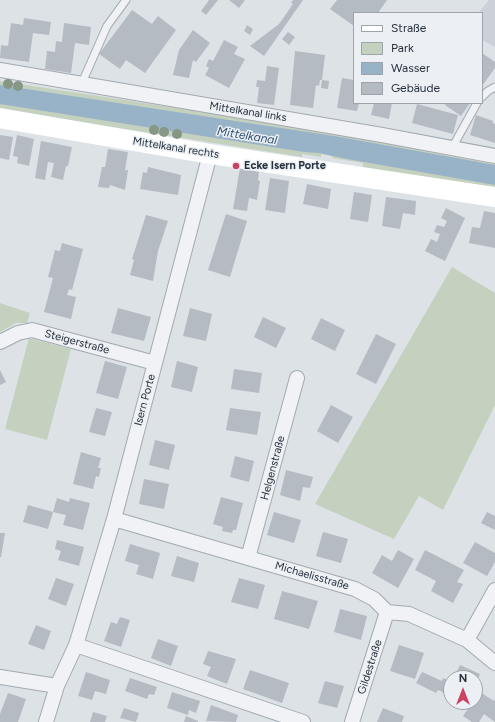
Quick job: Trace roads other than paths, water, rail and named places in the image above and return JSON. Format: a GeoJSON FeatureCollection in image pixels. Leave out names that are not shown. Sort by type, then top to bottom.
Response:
{"type":"FeatureCollection","features":[{"type":"Feature","properties":{"kind":"main road","name":"Mittelkanal rechts"},"geometry":{"type":"LineString","coordinates":[[0,118],[210,154],[495,197]]}},
{"type":"Feature","properties":{"kind":"street","name":"Mittelkanal links"},"geometry":{"type":"LineString","coordinates":[[0,70],[382,135],[495,156]]}},
{"type":"Feature","properties":{"kind":"street","name":"Isern Porte"},"geometry":{"type":"LineString","coordinates":[[46,722],[57,686],[76,645],[114,519],[210,154]]}},
{"type":"Feature","properties":{"kind":"street","name":"Steigerstraße"},"geometry":{"type":"LineString","coordinates":[[0,342],[18,333],[32,330],[155,363]]}},
{"type":"Feature","properties":{"kind":"street","name":"Helgenstraße"},"geometry":{"type":"LineString","coordinates":[[248,558],[297,378]]}},
{"type":"Feature","properties":{"kind":"street","name":"Michaelisstraße"},"geometry":{"type":"LineString","coordinates":[[114,519],[355,589],[374,599],[387,612]]}},
{"type":"Feature","properties":{"kind":"street"},"geometry":{"type":"LineString","coordinates":[[467,640],[495,590]]}},
{"type":"Feature","properties":{"kind":"street"},"geometry":{"type":"LineString","coordinates":[[387,612],[409,614],[467,640],[495,663]]}},
{"type":"Feature","properties":{"kind":"street","name":"Gildestraße"},"geometry":{"type":"LineString","coordinates":[[352,722],[387,612]]}},
{"type":"Feature","properties":{"kind":"street"},"geometry":{"type":"LineString","coordinates":[[76,645],[303,722]]}},
{"type":"Feature","properties":{"kind":"street"},"geometry":{"type":"LineString","coordinates":[[0,676],[57,686]]}},
{"type":"Feature","properties":{"kind":"lane"},"geometry":{"type":"LineString","coordinates":[[81,84],[106,26],[126,0]]}},
{"type":"Feature","properties":{"kind":"lane"},"geometry":{"type":"LineString","coordinates":[[483,96],[495,87]]}},
{"type":"Feature","properties":{"kind":"lane"},"geometry":{"type":"LineString","coordinates":[[452,148],[476,104]]}},
{"type":"Feature","properties":{"kind":"water","name":"Mittelkanal"},"geometry":{"type":"Polygon","coordinates":[[[0,85],[340,137],[495,165],[495,185],[319,153],[304,152],[0,104],[0,85]]]}},
{"type":"Feature","properties":{"kind":"place","name":"Ecke Isern Porte"},"geometry":{"type":"Point","coordinates":[236,166]}}]}
